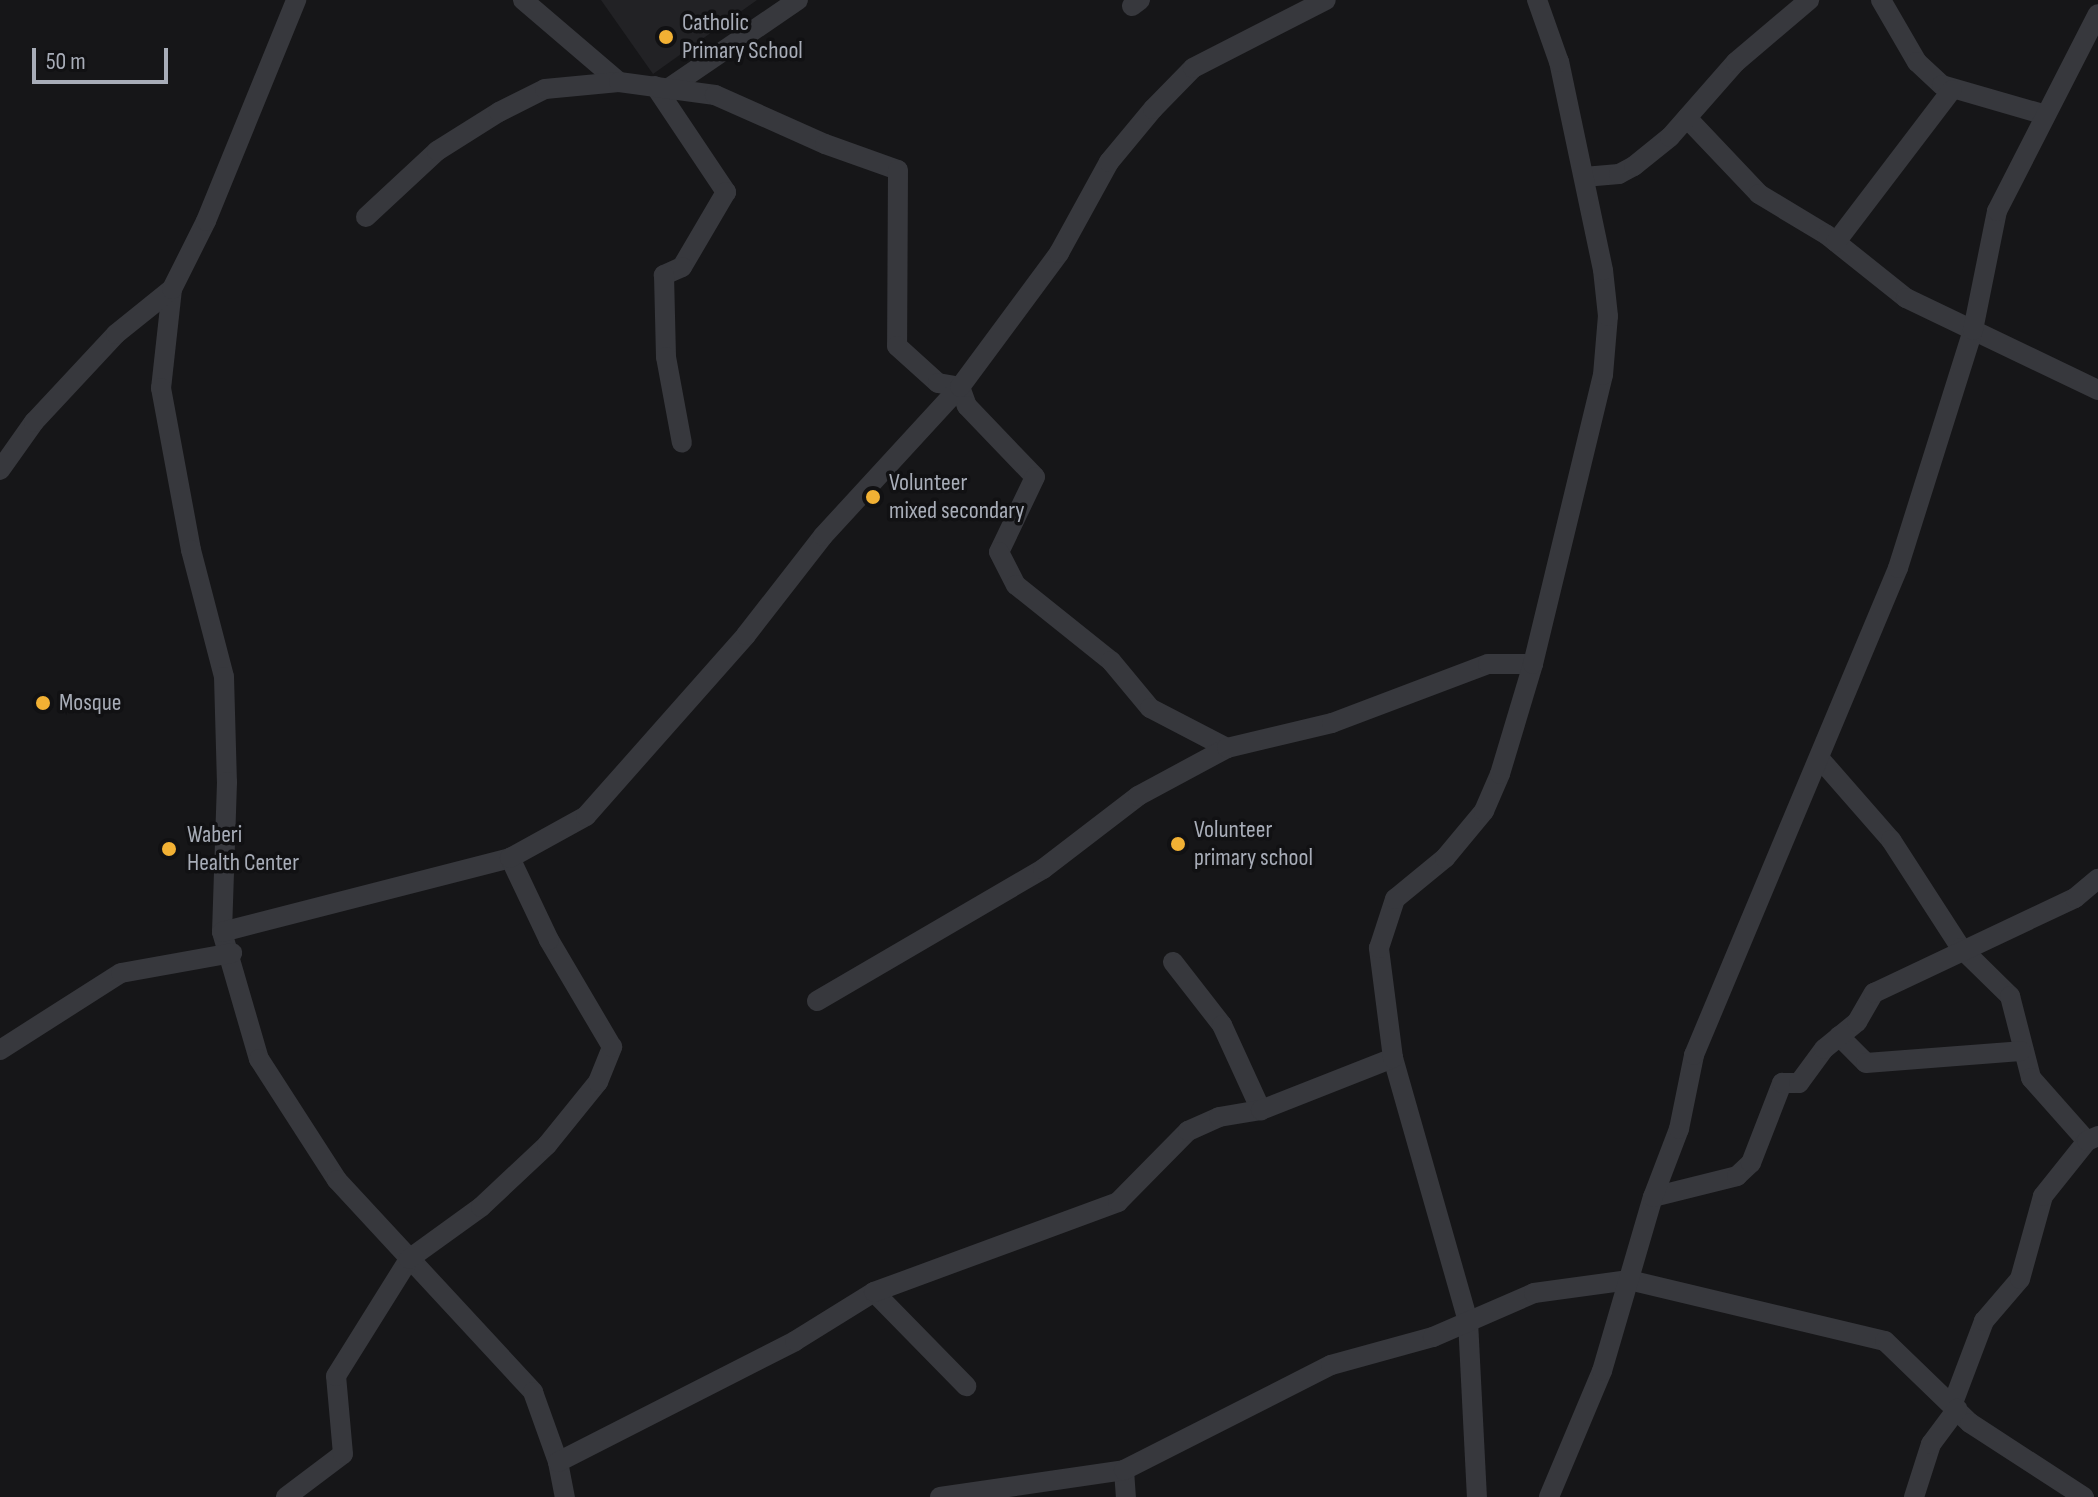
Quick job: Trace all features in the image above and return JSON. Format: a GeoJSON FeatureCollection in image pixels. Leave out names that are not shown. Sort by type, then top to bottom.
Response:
{"type":"FeatureCollection","features":[{"type":"Feature","properties":{"kind":"street"},"geometry":{"type":"LineString","coordinates":[[296,0],[206,221],[172,289],[161,388],[191,550],[224,677],[227,782],[222,932],[232,953],[259,1059],[337,1180],[533,1392],[558,1462],[565,1497]]}},
{"type":"Feature","properties":{"kind":"street"},"geometry":{"type":"LineString","coordinates":[[523,0],[619,82]]}},
{"type":"Feature","properties":{"kind":"street"},"geometry":{"type":"LineString","coordinates":[[662,87],[798,0]]}},
{"type":"Feature","properties":{"kind":"street"},"geometry":{"type":"LineString","coordinates":[[1477,1497],[1468,1321],[1393,1058],[1379,948],[1395,899],[1445,858],[1484,811],[1512,741],[1603,375],[1608,316],[1584,177],[1559,62],[1537,0]]}},
{"type":"Feature","properties":{"kind":"street"},"geometry":{"type":"LineString","coordinates":[[1881,0],[1917,62],[1952,90],[2046,115]]}},
{"type":"Feature","properties":{"kind":"street"},"geometry":{"type":"LineString","coordinates":[[1584,177],[1619,174],[1634,166],[1687,118],[1736,62],[1800,1]]}},
{"type":"Feature","properties":{"kind":"street"},"geometry":{"type":"LineString","coordinates":[[222,932],[510,858],[586,816],[746,635],[823,536],[960,387],[1059,253],[1109,162],[1153,109],[1193,68],[1316,3]]}},
{"type":"Feature","properties":{"kind":"street"},"geometry":{"type":"LineString","coordinates":[[1549,1497],[1602,1371],[1653,1197],[1679,1129],[1694,1055],[1898,568],[1973,330],[1997,211],[2046,115],[2070,76],[2098,14]]}},
{"type":"Feature","properties":{"kind":"street"},"geometry":{"type":"LineString","coordinates":[[366,217],[437,151],[499,112],[545,89],[619,82],[715,95],[825,144],[898,170],[897,346],[938,383],[960,387]]}},
{"type":"Feature","properties":{"kind":"street"},"geometry":{"type":"LineString","coordinates":[[662,87],[726,192],[682,267],[664,275],[666,357],[682,443]]}},
{"type":"Feature","properties":{"kind":"street"},"geometry":{"type":"LineString","coordinates":[[1836,242],[1952,90]]}},
{"type":"Feature","properties":{"kind":"street"},"geometry":{"type":"LineString","coordinates":[[1687,118],[1759,194],[1836,242],[1906,298],[2098,390]]}},
{"type":"Feature","properties":{"kind":"street"},"geometry":{"type":"LineString","coordinates":[[0,470],[34,422],[116,334],[172,289]]}},
{"type":"Feature","properties":{"kind":"street"},"geometry":{"type":"LineString","coordinates":[[960,387],[967,406],[1035,477],[999,552],[1016,585],[1111,661],[1150,708],[1227,748]]}},
{"type":"Feature","properties":{"kind":"street"},"geometry":{"type":"LineString","coordinates":[[817,1001],[1043,869],[1138,796],[1227,748],[1332,723],[1488,664],[1533,664]]}},
{"type":"Feature","properties":{"kind":"street"},"geometry":{"type":"LineString","coordinates":[[1820,759],[1891,840],[1961,948],[2010,996],[2021,1051],[2051,1105],[2093,1138],[2043,1196],[2020,1279],[1984,1321],[1955,1406],[1931,1444],[1914,1497]]}},
{"type":"Feature","properties":{"kind":"street"},"geometry":{"type":"LineString","coordinates":[[286,1497],[343,1454],[336,1376],[409,1259],[481,1207],[547,1145],[598,1082],[612,1047],[549,940],[510,858]]}},
{"type":"Feature","properties":{"kind":"street"},"geometry":{"type":"LineString","coordinates":[[1653,1197],[1737,1176],[1751,1163],[1782,1083],[1799,1083],[1839,1036],[1857,1022],[1874,993],[1961,948],[2075,898],[2098,879]]}},
{"type":"Feature","properties":{"kind":"street"},"geometry":{"type":"LineString","coordinates":[[0,1050],[121,973],[232,953]]}},
{"type":"Feature","properties":{"kind":"street"},"geometry":{"type":"LineString","coordinates":[[1173,962],[1222,1025],[1261,1110]]}},
{"type":"Feature","properties":{"kind":"street"},"geometry":{"type":"LineString","coordinates":[[1839,1036],[1866,1063],[2021,1051]]}},
{"type":"Feature","properties":{"kind":"street"},"geometry":{"type":"LineString","coordinates":[[558,1462],[795,1341],[874,1292],[1118,1202],[1188,1131],[1219,1117],[1261,1110],[1393,1058]]}},
{"type":"Feature","properties":{"kind":"street"},"geometry":{"type":"LineString","coordinates":[[940,1497],[1124,1470],[1331,1365],[1433,1337],[1534,1293],[1629,1280],[1885,1341],[1955,1406],[2084,1497]]}},
{"type":"Feature","properties":{"kind":"street"},"geometry":{"type":"LineString","coordinates":[[874,1292],[966,1386]]}},
{"type":"Feature","properties":{"kind":"street"},"geometry":{"type":"LineString","coordinates":[[1124,1470],[1126,1497]]}},
{"type":"Feature","properties":{"kind":"shaded area","name":"Catholic Primary School"},"geometry":{"type":"Polygon","coordinates":[[[601,0],[757,0],[653,74],[601,0]]]}},
{"type":"Feature","properties":{"kind":"place","name":"Catholic Primary School"},"geometry":{"type":"Point","coordinates":[666,37]}},
{"type":"Feature","properties":{"kind":"place","name":"Volunteer mixed secondary"},"geometry":{"type":"Point","coordinates":[873,497]}},
{"type":"Feature","properties":{"kind":"place","name":"Mosque"},"geometry":{"type":"Point","coordinates":[43,703]}},
{"type":"Feature","properties":{"kind":"place","name":"Volunteer primary school"},"geometry":{"type":"Point","coordinates":[1178,844]}},
{"type":"Feature","properties":{"kind":"place","name":"Waberi Health Center"},"geometry":{"type":"Point","coordinates":[169,849]}}]}
